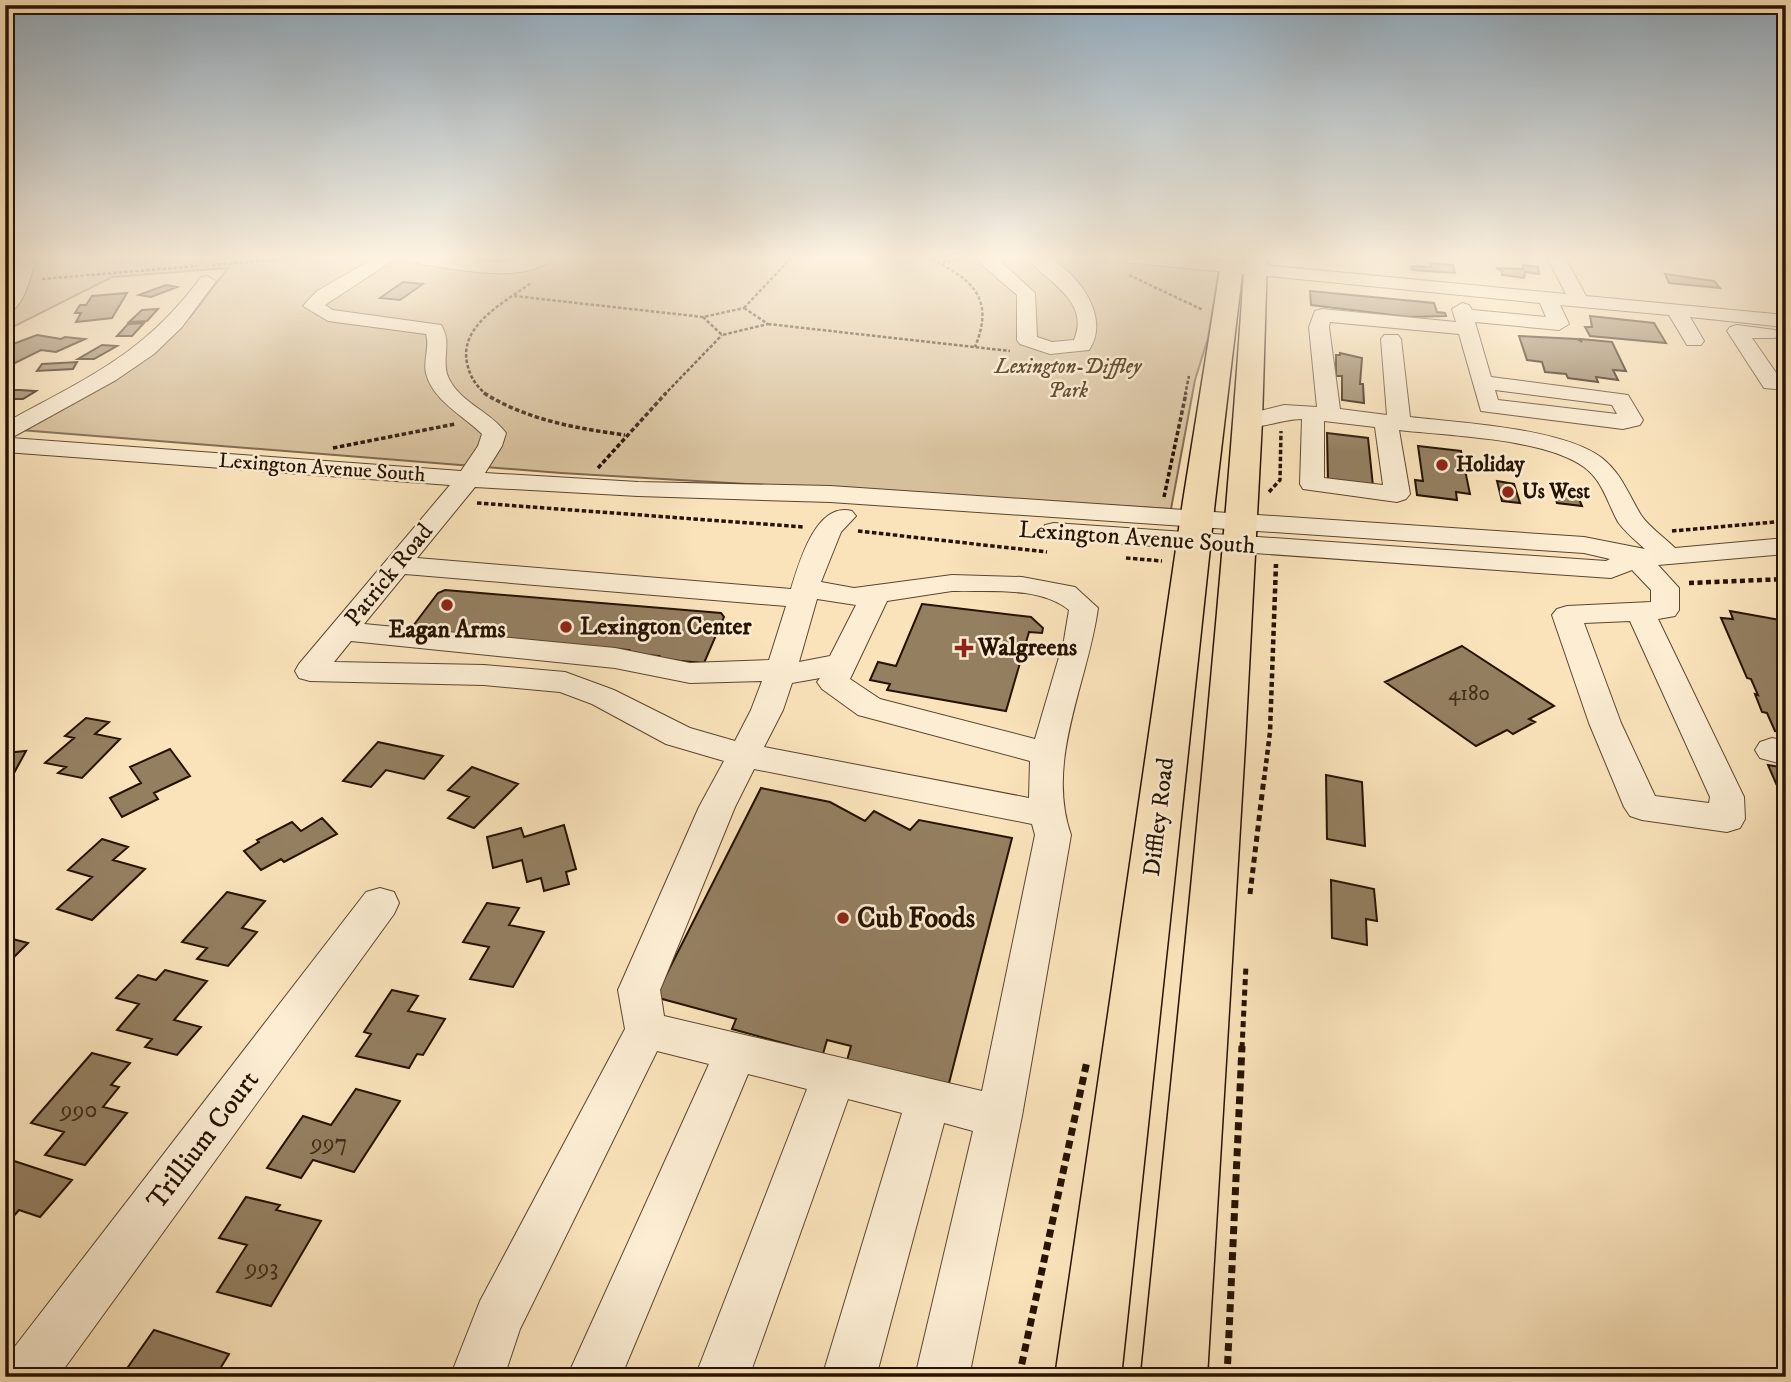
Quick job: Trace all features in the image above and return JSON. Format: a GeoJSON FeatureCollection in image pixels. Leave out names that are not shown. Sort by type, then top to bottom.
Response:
{"type":"FeatureCollection","features":[{"type":"Feature","properties":{"kind":"main road","name":"Diffley Road"},"geometry":{"type":"LineString","coordinates":[[1088,1377],[1210,544],[1237,321]]}},
{"type":"Feature","properties":{"kind":"main road","name":"Diffley Road"},"geometry":{"type":"LineString","coordinates":[[1174,1377],[1210,544],[1248,421],[1245,321]]}},
{"type":"Feature","properties":{"kind":"street"},"geometry":{"type":"LineString","coordinates":[[5,433],[118,367],[160,338],[177,321]]}},
{"type":"Feature","properties":{"kind":"street"},"geometry":{"type":"LineString","coordinates":[[377,321],[434,329],[440,341],[435,373],[449,397],[481,419]]}},
{"type":"Feature","properties":{"kind":"street"},"geometry":{"type":"LineString","coordinates":[[1028,321],[1027,340],[1058,348],[1082,346],[1087,338],[1087,321]]}},
{"type":"Feature","properties":{"kind":"street"},"geometry":{"type":"LineString","coordinates":[[1321,321],[1321,414],[1311,484],[1397,494],[1391,340]]}},
{"type":"Feature","properties":{"kind":"street"},"geometry":{"type":"LineString","coordinates":[[1381,321],[1468,331]]}},
{"type":"Feature","properties":{"kind":"street"},"geometry":{"type":"LineString","coordinates":[[1465,321],[1496,434]]}},
{"type":"Feature","properties":{"kind":"street"},"geometry":{"type":"LineString","coordinates":[[1320,332],[1391,340],[1559,324],[1558,321]]}},
{"type":"Feature","properties":{"kind":"street"},"geometry":{"type":"LineString","coordinates":[[1665,321],[1737,331],[1785,326]]}},
{"type":"Feature","properties":{"kind":"street"},"geometry":{"type":"LineString","coordinates":[[1685,326],[1785,326]]}},
{"type":"Feature","properties":{"kind":"street"},"geometry":{"type":"LineString","coordinates":[[1737,331],[1781,389]]}},
{"type":"Feature","properties":{"kind":"street"},"geometry":{"type":"LineString","coordinates":[[1482,382],[1620,400],[1632,420],[1623,422],[1489,406]]}},
{"type":"Feature","properties":{"kind":"street"},"geometry":{"type":"LineString","coordinates":[[1248,421],[1277,414],[1321,414],[1496,434],[1556,446],[1592,462],[1613,483],[1631,521],[1669,557]]}},
{"type":"Feature","properties":{"kind":"street","name":"Patrick Road"},"geometry":{"type":"LineString","coordinates":[[481,419],[494,433],[490,446],[459,490],[310,671],[484,675],[565,682],[603,697],[678,736],[743,755]]}},
{"type":"Feature","properties":{"kind":"street","name":"Lexington Avenue South"},"geometry":{"type":"LineString","coordinates":[[5,444],[459,490],[638,489],[830,494],[1210,544]]}},
{"type":"Feature","properties":{"kind":"street","name":"Lexington Avenue South"},"geometry":{"type":"LineString","coordinates":[[638,489],[836,523],[1611,570],[1635,557],[1669,557],[1786,546]]}},
{"type":"Feature","properties":{"kind":"street"},"geometry":{"type":"LineString","coordinates":[[477,1377],[498,1319],[646,1030],[639,990],[717,807],[766,710],[804,594],[836,523]]}},
{"type":"Feature","properties":{"kind":"street"},"geometry":{"type":"LineString","coordinates":[[1635,557],[1665,589],[1665,610],[1640,611],[1567,615],[1605,723],[1642,807],[1727,819],[1727,797],[1640,611]]}},
{"type":"Feature","properties":{"kind":"street"},"geometry":{"type":"LineString","coordinates":[[397,565],[854,597],[952,583],[1022,585],[1065,593],[1084,608],[1079,640],[1047,754],[1046,814],[1053,835],[999,1116],[942,1377]]}},
{"type":"Feature","properties":{"kind":"street"},"geometry":{"type":"LineString","coordinates":[[876,594],[833,682],[869,707],[1047,754]]}},
{"type":"Feature","properties":{"kind":"street"},"geometry":{"type":"LineString","coordinates":[[343,631],[615,658],[690,673],[780,673],[842,664]]}},
{"type":"Feature","properties":{"kind":"street"},"geometry":{"type":"LineString","coordinates":[[743,755],[1046,814]]}},
{"type":"Feature","properties":{"kind":"street","name":"Trillium Court"},"geometry":{"type":"LineString","coordinates":[[25,1377],[380,902]]}},
{"type":"Feature","properties":{"kind":"street"},"geometry":{"type":"LineString","coordinates":[[646,1030],[999,1116]]}},
{"type":"Feature","properties":{"kind":"street"},"geometry":{"type":"LineString","coordinates":[[594,1377],[736,1052]]}},
{"type":"Feature","properties":{"kind":"street"},"geometry":{"type":"LineString","coordinates":[[722,1377],[834,1076]]}},
{"type":"Feature","properties":{"kind":"street"},"geometry":{"type":"LineString","coordinates":[[849,1377],[928,1099]]}},
{"type":"Feature","properties":{"kind":"path"},"geometry":{"type":"LineString","coordinates":[[482,321],[474,330],[466,348],[465,363],[470,376],[482,390],[513,409],[550,423],[625,435]]}},
{"type":"Feature","properties":{"kind":"path"},"geometry":{"type":"LineString","coordinates":[[708,321],[722,335]]}},
{"type":"Feature","properties":{"kind":"path"},"geometry":{"type":"LineString","coordinates":[[764,321],[768,324]]}},
{"type":"Feature","properties":{"kind":"path"},"geometry":{"type":"LineString","coordinates":[[975,347],[985,321]]}},
{"type":"Feature","properties":{"kind":"path"},"geometry":{"type":"LineString","coordinates":[[598,468],[625,435],[722,335],[768,324],[1054,356],[1058,348]]}},
{"type":"Feature","properties":{"kind":"path"},"geometry":{"type":"LineString","coordinates":[[331,449],[481,419],[513,409]]}},
{"type":"Feature","properties":{"kind":"path"},"geometry":{"type":"LineString","coordinates":[[1210,544],[1264,507],[1268,494],[1279,480],[1281,418],[1277,414]]}},
{"type":"Feature","properties":{"kind":"path"},"geometry":{"type":"LineString","coordinates":[[459,490],[836,523],[967,545],[1047,552]]}},
{"type":"Feature","properties":{"kind":"path"},"geometry":{"type":"LineString","coordinates":[[1115,557],[1210,544],[1276,562],[1270,732],[1250,902]]}},
{"type":"Feature","properties":{"kind":"path"},"geometry":{"type":"LineString","coordinates":[[1227,1377],[1247,954]]}},
{"type":"Feature","properties":{"kind":"path"},"geometry":{"type":"LineString","coordinates":[[1019,1377],[1089,1048]]}},
{"type":"Feature","properties":{"kind":"green space","name":"Lexington-Diffley Park"},"geometry":{"type":"Polygon","coordinates":[[[5,321],[24,321],[5,331],[5,321]]]}},
{"type":"Feature","properties":{"kind":"green space","name":"Lexington-Diffley Park"},"geometry":{"type":"Polygon","coordinates":[[[185,321],[1211,321],[1195,380],[1171,509],[561,473],[20,430],[146,354],[185,321]]]}},
{"type":"Feature","properties":{"kind":"building"},"geometry":{"type":"Polygon","coordinates":[[[1591,321],[1654,323],[1666,343],[1590,336],[1585,327],[1592,327],[1591,321]]]}},
{"type":"Feature","properties":{"kind":"building"},"geometry":{"type":"Polygon","coordinates":[[[144,323],[132,336],[117,336],[128,324],[144,323]]]}},
{"type":"Feature","properties":{"kind":"building"},"geometry":{"type":"Polygon","coordinates":[[[37,335],[85,339],[56,352],[41,350],[5,368],[5,347],[37,335]]]}},
{"type":"Feature","properties":{"kind":"building"},"geometry":{"type":"Polygon","coordinates":[[[1519,336],[1612,342],[1626,371],[1613,370],[1618,380],[1596,377],[1598,382],[1545,372],[1542,362],[1527,360],[1519,336]]]}},
{"type":"Feature","properties":{"kind":"building"},"geometry":{"type":"Polygon","coordinates":[[[102,345],[117,346],[94,359],[78,359],[102,345]]]}},
{"type":"Feature","properties":{"kind":"building"},"geometry":{"type":"Polygon","coordinates":[[[1340,353],[1362,358],[1360,384],[1363,384],[1364,403],[1342,400],[1342,376],[1336,376],[1336,355],[1340,353]]]}},
{"type":"Feature","properties":{"kind":"building"},"geometry":{"type":"Polygon","coordinates":[[[77,362],[73,369],[37,371],[42,364],[77,362]]]}},
{"type":"Feature","properties":{"kind":"building"},"geometry":{"type":"Polygon","coordinates":[[[5,390],[36,391],[23,399],[6,399],[5,390]]]}},
{"type":"Feature","properties":{"kind":"building"},"geometry":{"type":"Polygon","coordinates":[[[1327,433],[1368,438],[1373,486],[1328,481],[1327,433]]]}},
{"type":"Feature","properties":{"kind":"building","name":"Holiday"},"geometry":{"type":"Polygon","coordinates":[[[1418,446],[1461,451],[1470,494],[1456,492],[1457,500],[1417,495],[1415,480],[1423,481],[1418,446]]]}},
{"type":"Feature","properties":{"kind":"building","name":"Us West"},"geometry":{"type":"Polygon","coordinates":[[[1497,481],[1514,484],[1520,503],[1502,501],[1497,481]]]}},
{"type":"Feature","properties":{"kind":"building"},"geometry":{"type":"Polygon","coordinates":[[[1552,489],[1576,492],[1582,506],[1557,503],[1552,489]]]}},
{"type":"Feature","properties":{"kind":"building","name":"Lexington Center"},"geometry":{"type":"Polygon","coordinates":[[[445,590],[721,613],[724,617],[704,663],[657,659],[659,656],[627,653],[629,650],[415,630],[413,626],[438,593],[445,590]]]}},
{"type":"Feature","properties":{"kind":"building","name":"Walgreens"},"geometry":{"type":"Polygon","coordinates":[[[922,604],[1031,617],[1043,628],[1042,633],[1029,632],[1006,711],[887,690],[890,684],[870,680],[878,662],[896,666],[922,604]]]}},
{"type":"Feature","properties":{"kind":"building"},"geometry":{"type":"Polygon","coordinates":[[[1730,611],[1786,621],[1786,733],[1775,731],[1767,713],[1762,712],[1755,694],[1758,695],[1751,679],[1747,678],[1721,618],[1733,619],[1730,611]]]}},
{"type":"Feature","properties":{"kind":"building"},"geometry":{"type":"Polygon","coordinates":[[[1462,646],[1554,706],[1529,719],[1535,722],[1513,734],[1507,730],[1476,746],[1385,682],[1462,646]]]}},
{"type":"Feature","properties":{"kind":"building"},"geometry":{"type":"Polygon","coordinates":[[[86,718],[109,722],[95,734],[120,739],[82,778],[58,773],[66,767],[45,763],[74,738],[65,736],[86,718]]]}},
{"type":"Feature","properties":{"kind":"building"},"geometry":{"type":"Polygon","coordinates":[[[378,742],[443,756],[424,779],[386,770],[371,787],[343,781],[378,742]]]}},
{"type":"Feature","properties":{"kind":"building"},"geometry":{"type":"Polygon","coordinates":[[[170,749],[190,776],[154,793],[158,799],[122,817],[110,798],[141,783],[130,767],[170,749]]]}},
{"type":"Feature","properties":{"kind":"building"},"geometry":{"type":"Polygon","coordinates":[[[26,751],[14,773],[5,774],[5,753],[26,751]]]}},
{"type":"Feature","properties":{"kind":"building"},"geometry":{"type":"Polygon","coordinates":[[[1768,765],[1786,768],[1786,804],[1785,804],[1768,765]]]}},
{"type":"Feature","properties":{"kind":"building"},"geometry":{"type":"Polygon","coordinates":[[[472,767],[518,784],[474,828],[448,818],[469,797],[448,790],[472,767]]]}},
{"type":"Feature","properties":{"kind":"building"},"geometry":{"type":"Polygon","coordinates":[[[1326,775],[1362,782],[1365,846],[1327,839],[1326,775]]]}},
{"type":"Feature","properties":{"kind":"building","name":"Cub Foods"},"geometry":{"type":"Polygon","coordinates":[[[761,788],[830,802],[865,821],[874,811],[910,830],[919,820],[1012,838],[948,1087],[846,1064],[851,1046],[827,1040],[823,1054],[732,1029],[736,1019],[655,997],[761,788]]]}},
{"type":"Feature","properties":{"kind":"building"},"geometry":{"type":"Polygon","coordinates":[[[322,818],[337,834],[284,862],[281,859],[261,870],[244,851],[259,842],[257,840],[292,822],[301,831],[322,818]]]}},
{"type":"Feature","properties":{"kind":"building"},"geometry":{"type":"Polygon","coordinates":[[[564,825],[576,869],[566,872],[569,884],[544,891],[541,878],[527,882],[522,860],[493,868],[487,837],[521,828],[524,837],[564,825]]]}},
{"type":"Feature","properties":{"kind":"building"},"geometry":{"type":"Polygon","coordinates":[[[102,839],[128,847],[113,860],[145,869],[92,920],[57,909],[92,877],[68,870],[102,839]]]}},
{"type":"Feature","properties":{"kind":"building"},"geometry":{"type":"Polygon","coordinates":[[[1331,880],[1374,889],[1377,921],[1366,919],[1367,945],[1332,938],[1331,880]]]}},
{"type":"Feature","properties":{"kind":"building"},"geometry":{"type":"Polygon","coordinates":[[[227,892],[265,901],[242,928],[257,932],[228,966],[197,959],[207,948],[182,942],[227,892]]]}},
{"type":"Feature","properties":{"kind":"building"},"geometry":{"type":"Polygon","coordinates":[[[487,903],[519,908],[509,925],[544,932],[513,987],[470,979],[489,947],[463,942],[487,903]]]}},
{"type":"Feature","properties":{"kind":"building"},"geometry":{"type":"Polygon","coordinates":[[[5,937],[28,943],[5,966],[5,937]]]}},
{"type":"Feature","properties":{"kind":"building"},"geometry":{"type":"Polygon","coordinates":[[[165,970],[207,981],[174,1020],[201,1027],[177,1055],[145,1047],[152,1039],[117,1030],[139,1004],[116,998],[138,975],[156,980],[165,970]]]}},
{"type":"Feature","properties":{"kind":"building"},"geometry":{"type":"Polygon","coordinates":[[[392,990],[418,996],[408,1011],[445,1019],[423,1055],[417,1054],[409,1068],[356,1056],[371,1034],[364,1032],[392,990]]]}},
{"type":"Feature","properties":{"kind":"building"},"geometry":{"type":"Polygon","coordinates":[[[92,1053],[130,1063],[111,1085],[119,1087],[103,1107],[127,1113],[85,1165],[45,1155],[64,1132],[31,1123],[92,1053]]]}},
{"type":"Feature","properties":{"kind":"building"},"geometry":{"type":"Polygon","coordinates":[[[356,1089],[400,1101],[354,1172],[313,1160],[301,1178],[267,1168],[303,1116],[331,1125],[356,1089]]]}},
{"type":"Feature","properties":{"kind":"building"},"geometry":{"type":"Polygon","coordinates":[[[5,1158],[72,1180],[40,1217],[19,1210],[5,1226],[5,1158]]]}},
{"type":"Feature","properties":{"kind":"building"},"geometry":{"type":"Polygon","coordinates":[[[246,1197],[280,1205],[276,1210],[321,1221],[271,1306],[217,1292],[247,1245],[219,1238],[246,1197]]]}},
{"type":"Feature","properties":{"kind":"building"},"geometry":{"type":"Polygon","coordinates":[[[154,1330],[229,1354],[215,1377],[121,1377],[154,1330]]]}},
{"type":"Feature","properties":{"kind":"place","name":"Holiday"},"geometry":{"type":"Point","coordinates":[1442,465]}},
{"type":"Feature","properties":{"kind":"place","name":"Us West"},"geometry":{"type":"Point","coordinates":[1508,492]}},
{"type":"Feature","properties":{"kind":"place","name":"Eagan Arms"},"geometry":{"type":"Point","coordinates":[447,605]}},
{"type":"Feature","properties":{"kind":"place","name":"Lexington Center"},"geometry":{"type":"Point","coordinates":[566,627]}},
{"type":"Feature","properties":{"kind":"place","name":"Walgreens"},"geometry":{"type":"Point","coordinates":[964,648]}},
{"type":"Feature","properties":{"kind":"place","name":"Cub Foods"},"geometry":{"type":"Point","coordinates":[843,918]}}]}
